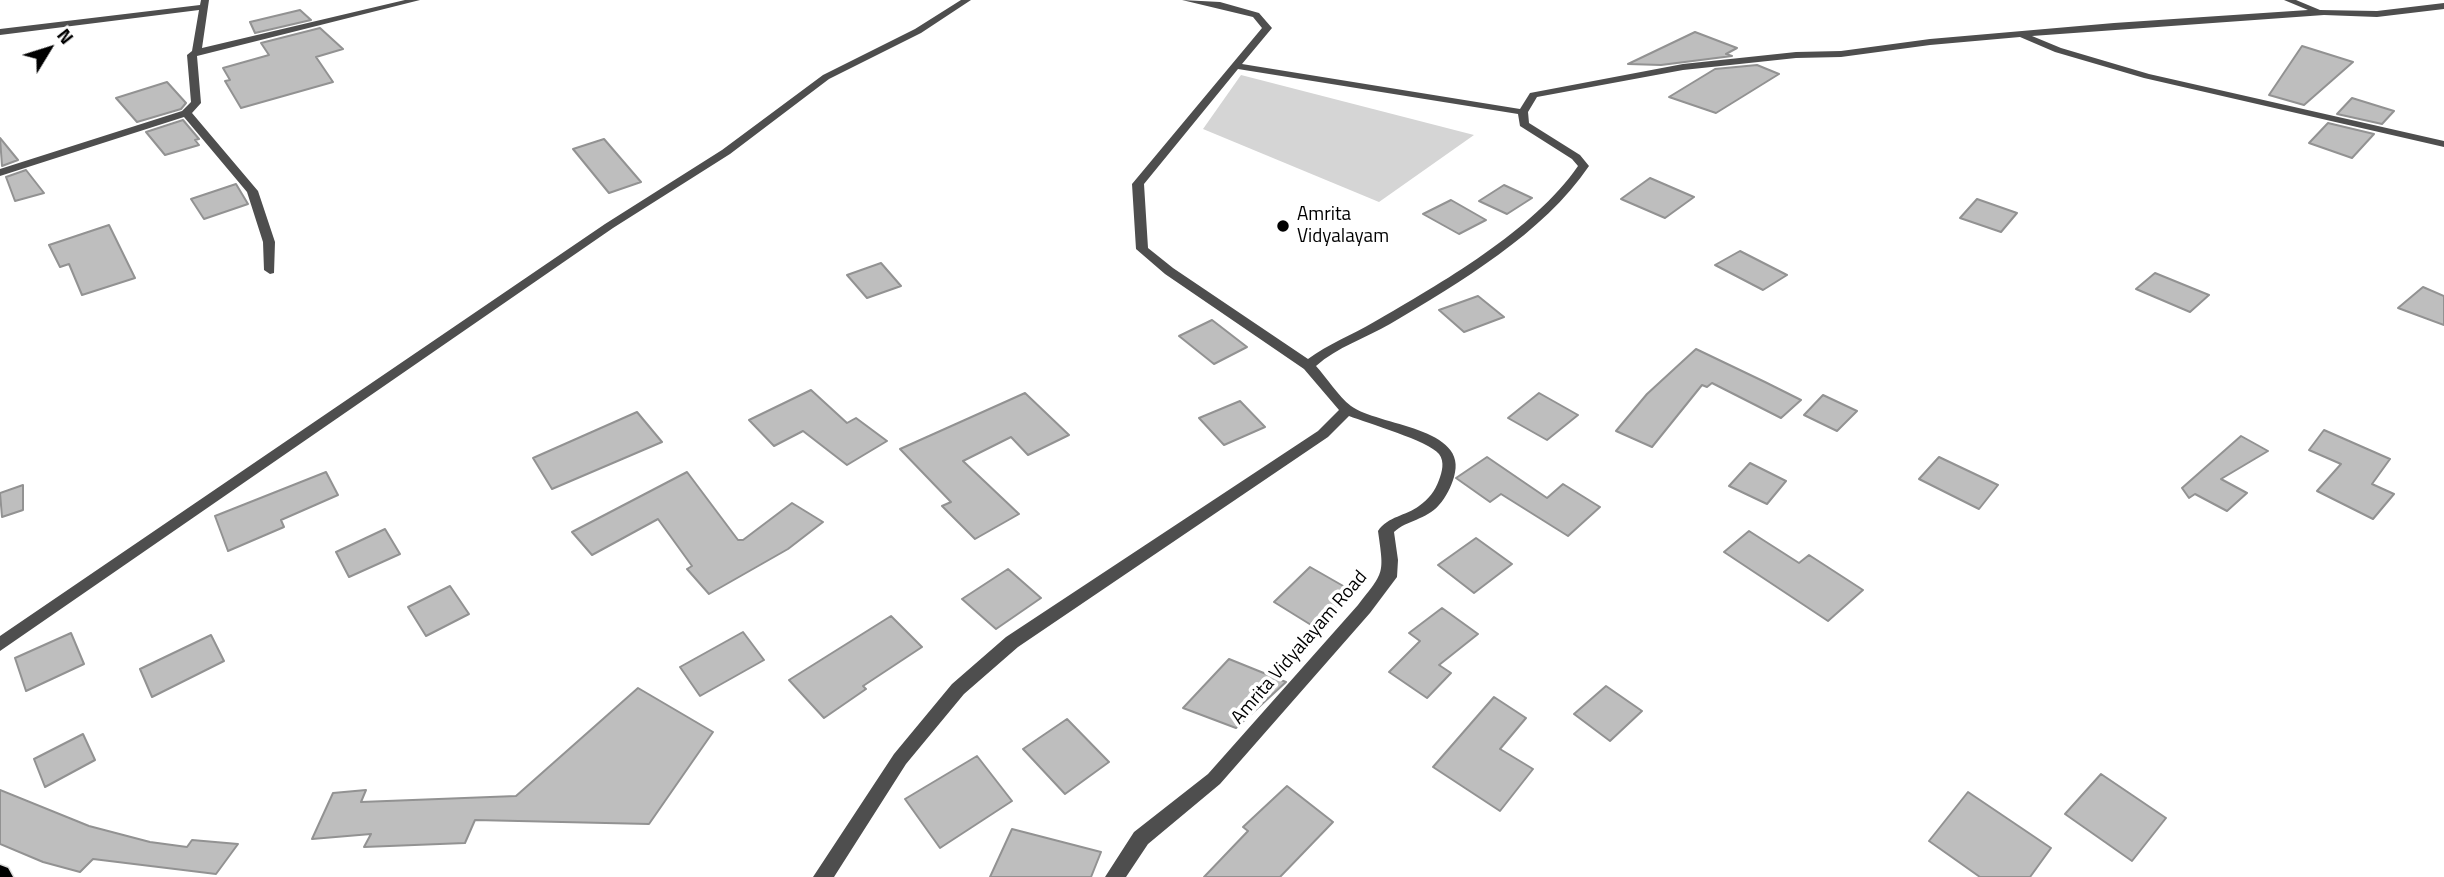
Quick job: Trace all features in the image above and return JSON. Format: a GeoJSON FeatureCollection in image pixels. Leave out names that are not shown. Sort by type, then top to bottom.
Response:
{"type":"FeatureCollection","features":[{"type":"Feature","properties":{"kind":"street"},"geometry":{"type":"LineString","coordinates":[[0,173],[186,113],[196,103],[192,55],[197,52],[416,0]]}},
{"type":"Feature","properties":{"kind":"street"},"geometry":{"type":"LineString","coordinates":[[0,645],[609,226],[726,152],[827,77],[918,31],[967,0]]}},
{"type":"Feature","properties":{"kind":"street"},"geometry":{"type":"LineString","coordinates":[[823,877],[900,760],[958,689],[1012,642],[1323,434],[1347,410],[1309,366],[1169,271],[1142,249],[1138,184],[1267,27],[1255,15],[1222,3],[1186,0]]}},
{"type":"Feature","properties":{"kind":"street"},"geometry":{"type":"LineString","coordinates":[[2288,0],[2324,12]]}},
{"type":"Feature","properties":{"kind":"street"},"geometry":{"type":"LineString","coordinates":[[0,32],[204,4],[197,52]]}},
{"type":"Feature","properties":{"kind":"street"},"geometry":{"type":"LineString","coordinates":[[1309,366],[1320,355],[1373,328],[1473,264],[1534,220],[1579,177],[1584,166],[1576,157],[1524,124],[1523,112],[1534,95],[1683,67],[2023,35],[2324,12],[2377,13],[2444,6]]}},
{"type":"Feature","properties":{"kind":"street"},"geometry":{"type":"LineString","coordinates":[[2023,35],[2058,50],[2147,76],[2444,144]]}},
{"type":"Feature","properties":{"kind":"street"},"geometry":{"type":"LineString","coordinates":[[1236,66],[1523,112]]}},
{"type":"Feature","properties":{"kind":"street"},"geometry":{"type":"LineString","coordinates":[[186,113],[252,191],[270,243],[270,271]]}},
{"type":"Feature","properties":{"kind":"street","name":"Amrita Vidyalayam Road"},"geometry":{"type":"LineString","coordinates":[[1115,877],[1141,838],[1214,779],[1364,609],[1389,577],[1390,560],[1386,531],[1396,520],[1414,516],[1436,501],[1447,481],[1451,463],[1446,451],[1435,443],[1347,410]]}},
{"type":"Feature","properties":{"kind":"shaded area"},"geometry":{"type":"Polygon","coordinates":[[[1241,75],[1474,135],[1379,202],[1203,129],[1241,75]]]}},
{"type":"Feature","properties":{"kind":"building"},"geometry":{"type":"Polygon","coordinates":[[[300,10],[311,20],[255,33],[250,22],[300,10]]]}},
{"type":"Feature","properties":{"kind":"building"},"geometry":{"type":"Polygon","coordinates":[[[320,28],[343,49],[316,57],[333,82],[241,108],[225,81],[230,80],[223,68],[269,55],[261,43],[320,28]]]}},
{"type":"Feature","properties":{"kind":"building"},"geometry":{"type":"Polygon","coordinates":[[[1695,32],[1737,48],[1726,54],[1732,56],[1661,65],[1628,64],[1695,32]]]}},
{"type":"Feature","properties":{"kind":"building"},"geometry":{"type":"Polygon","coordinates":[[[2302,46],[2353,62],[2304,105],[2269,95],[2302,46]]]}},
{"type":"Feature","properties":{"kind":"building"},"geometry":{"type":"Polygon","coordinates":[[[1757,65],[1779,74],[1716,113],[1669,97],[1715,69],[1757,65]]]}},
{"type":"Feature","properties":{"kind":"building"},"geometry":{"type":"Polygon","coordinates":[[[167,82],[186,103],[181,109],[137,122],[116,98],[167,82]]]}},
{"type":"Feature","properties":{"kind":"building"},"geometry":{"type":"Polygon","coordinates":[[[2352,98],[2394,111],[2382,124],[2337,114],[2352,98]]]}},
{"type":"Feature","properties":{"kind":"building"},"geometry":{"type":"Polygon","coordinates":[[[183,120],[199,139],[195,140],[199,145],[165,155],[146,132],[183,120]]]}},
{"type":"Feature","properties":{"kind":"building"},"geometry":{"type":"Polygon","coordinates":[[[2328,123],[2374,134],[2352,158],[2309,143],[2328,123]]]}},
{"type":"Feature","properties":{"kind":"building"},"geometry":{"type":"Polygon","coordinates":[[[0,138],[18,160],[2,166],[0,138]]]}},
{"type":"Feature","properties":{"kind":"building"},"geometry":{"type":"Polygon","coordinates":[[[604,139],[641,182],[609,193],[573,149],[604,139]]]}},
{"type":"Feature","properties":{"kind":"building"},"geometry":{"type":"Polygon","coordinates":[[[26,170],[44,193],[15,201],[6,177],[26,170]]]}},
{"type":"Feature","properties":{"kind":"building"},"geometry":{"type":"Polygon","coordinates":[[[1650,178],[1694,197],[1665,218],[1621,199],[1650,178]]]}},
{"type":"Feature","properties":{"kind":"building"},"geometry":{"type":"Polygon","coordinates":[[[236,184],[248,204],[204,219],[191,199],[236,184]]]}},
{"type":"Feature","properties":{"kind":"building"},"geometry":{"type":"Polygon","coordinates":[[[1504,185],[1532,198],[1507,214],[1479,201],[1504,185]]]}},
{"type":"Feature","properties":{"kind":"building"},"geometry":{"type":"Polygon","coordinates":[[[1977,199],[2017,213],[2001,232],[1960,218],[1977,199]]]}},
{"type":"Feature","properties":{"kind":"building"},"geometry":{"type":"Polygon","coordinates":[[[1451,200],[1486,220],[1459,234],[1423,214],[1451,200]]]}},
{"type":"Feature","properties":{"kind":"building"},"geometry":{"type":"Polygon","coordinates":[[[109,225],[135,278],[82,295],[69,264],[60,267],[49,245],[109,225]]]}},
{"type":"Feature","properties":{"kind":"building"},"geometry":{"type":"Polygon","coordinates":[[[1740,251],[1787,275],[1763,290],[1715,265],[1740,251]]]}},
{"type":"Feature","properties":{"kind":"building"},"geometry":{"type":"Polygon","coordinates":[[[881,263],[901,286],[867,298],[847,275],[881,263]]]}},
{"type":"Feature","properties":{"kind":"building"},"geometry":{"type":"Polygon","coordinates":[[[2155,273],[2209,295],[2190,312],[2136,289],[2155,273]]]}},
{"type":"Feature","properties":{"kind":"building"},"geometry":{"type":"Polygon","coordinates":[[[2423,287],[2444,296],[2444,325],[2398,308],[2423,287]]]}},
{"type":"Feature","properties":{"kind":"building"},"geometry":{"type":"Polygon","coordinates":[[[1478,296],[1504,317],[1464,332],[1439,310],[1478,296]]]}},
{"type":"Feature","properties":{"kind":"building"},"geometry":{"type":"Polygon","coordinates":[[[1212,320],[1247,347],[1214,364],[1179,336],[1212,320]]]}},
{"type":"Feature","properties":{"kind":"building"},"geometry":{"type":"Polygon","coordinates":[[[1696,349],[1801,400],[1781,418],[1712,383],[1707,387],[1702,385],[1652,447],[1616,431],[1647,394],[1696,349]]]}},
{"type":"Feature","properties":{"kind":"building"},"geometry":{"type":"Polygon","coordinates":[[[811,390],[847,423],[856,418],[887,441],[847,465],[803,431],[774,446],[749,420],[811,390]]]}},
{"type":"Feature","properties":{"kind":"building"},"geometry":{"type":"Polygon","coordinates":[[[1025,393],[1069,435],[1028,455],[1011,437],[963,461],[1019,514],[975,539],[942,506],[951,502],[900,449],[1025,393]]]}},
{"type":"Feature","properties":{"kind":"building"},"geometry":{"type":"Polygon","coordinates":[[[1539,393],[1578,415],[1547,440],[1508,418],[1539,393]]]}},
{"type":"Feature","properties":{"kind":"building"},"geometry":{"type":"Polygon","coordinates":[[[1823,395],[1857,411],[1837,431],[1804,415],[1823,395]]]}},
{"type":"Feature","properties":{"kind":"building"},"geometry":{"type":"Polygon","coordinates":[[[1240,401],[1265,427],[1224,445],[1199,418],[1240,401]]]}},
{"type":"Feature","properties":{"kind":"building"},"geometry":{"type":"Polygon","coordinates":[[[637,412],[662,442],[552,489],[533,458],[637,412]]]}},
{"type":"Feature","properties":{"kind":"building"},"geometry":{"type":"Polygon","coordinates":[[[2324,430],[2390,459],[2372,484],[2394,494],[2373,519],[2317,491],[2341,464],[2309,450],[2324,430]]]}},
{"type":"Feature","properties":{"kind":"building"},"geometry":{"type":"Polygon","coordinates":[[[2241,436],[2268,451],[2221,479],[2247,493],[2227,511],[2195,494],[2189,498],[2182,488],[2241,436]]]}},
{"type":"Feature","properties":{"kind":"building"},"geometry":{"type":"Polygon","coordinates":[[[1487,457],[1547,498],[1563,484],[1600,507],[1568,536],[1501,494],[1490,502],[1456,478],[1487,457]]]}},
{"type":"Feature","properties":{"kind":"building"},"geometry":{"type":"Polygon","coordinates":[[[1939,457],[1998,485],[1979,509],[1919,479],[1939,457]]]}},
{"type":"Feature","properties":{"kind":"building"},"geometry":{"type":"Polygon","coordinates":[[[1750,463],[1786,481],[1767,504],[1729,486],[1750,463]]]}},
{"type":"Feature","properties":{"kind":"building"},"geometry":{"type":"Polygon","coordinates":[[[326,472],[338,495],[281,520],[284,527],[228,551],[215,516],[326,472]]]}},
{"type":"Feature","properties":{"kind":"building"},"geometry":{"type":"Polygon","coordinates":[[[687,472],[738,540],[743,540],[792,503],[823,522],[788,549],[709,594],[687,569],[692,566],[658,519],[592,555],[572,532],[687,472]]]}},
{"type":"Feature","properties":{"kind":"building"},"geometry":{"type":"Polygon","coordinates":[[[23,485],[23,510],[2,517],[0,493],[23,485]]]}},
{"type":"Feature","properties":{"kind":"building"},"geometry":{"type":"Polygon","coordinates":[[[385,529],[400,554],[349,577],[336,552],[385,529]]]}},
{"type":"Feature","properties":{"kind":"building"},"geometry":{"type":"Polygon","coordinates":[[[1749,531],[1799,563],[1809,555],[1863,590],[1828,621],[1724,552],[1749,531]]]}},
{"type":"Feature","properties":{"kind":"building"},"geometry":{"type":"Polygon","coordinates":[[[1476,538],[1512,564],[1474,593],[1438,565],[1476,538]]]}},
{"type":"Feature","properties":{"kind":"building"},"geometry":{"type":"Polygon","coordinates":[[[1310,567],[1352,591],[1316,628],[1274,602],[1310,567]]]}},
{"type":"Feature","properties":{"kind":"building"},"geometry":{"type":"Polygon","coordinates":[[[1008,569],[1041,598],[996,629],[962,599],[1008,569]]]}},
{"type":"Feature","properties":{"kind":"building"},"geometry":{"type":"Polygon","coordinates":[[[450,586],[469,614],[426,636],[408,607],[450,586]]]}},
{"type":"Feature","properties":{"kind":"building"},"geometry":{"type":"Polygon","coordinates":[[[1442,608],[1478,634],[1439,665],[1451,673],[1427,698],[1389,672],[1420,641],[1409,633],[1442,608]]]}},
{"type":"Feature","properties":{"kind":"building"},"geometry":{"type":"Polygon","coordinates":[[[891,616],[922,647],[863,686],[866,689],[824,718],[789,680],[891,616]]]}},
{"type":"Feature","properties":{"kind":"building"},"geometry":{"type":"Polygon","coordinates":[[[743,632],[764,660],[700,696],[680,667],[743,632]]]}},
{"type":"Feature","properties":{"kind":"building"},"geometry":{"type":"Polygon","coordinates":[[[71,633],[84,664],[26,691],[15,658],[71,633]]]}},
{"type":"Feature","properties":{"kind":"building"},"geometry":{"type":"Polygon","coordinates":[[[211,635],[224,661],[152,697],[140,669],[211,635]]]}},
{"type":"Feature","properties":{"kind":"building"},"geometry":{"type":"Polygon","coordinates":[[[1229,659],[1286,682],[1236,728],[1183,708],[1229,659]]]}},
{"type":"Feature","properties":{"kind":"building"},"geometry":{"type":"Polygon","coordinates":[[[1606,686],[1642,711],[1610,741],[1574,714],[1606,686]]]}},
{"type":"Feature","properties":{"kind":"building"},"geometry":{"type":"Polygon","coordinates":[[[638,688],[713,732],[649,824],[475,820],[465,843],[364,847],[371,834],[312,839],[333,793],[366,790],[361,802],[516,796],[638,688]]]}},
{"type":"Feature","properties":{"kind":"building"},"geometry":{"type":"Polygon","coordinates":[[[1494,697],[1526,718],[1500,749],[1533,769],[1500,811],[1433,767],[1494,697]]]}},
{"type":"Feature","properties":{"kind":"building"},"geometry":{"type":"Polygon","coordinates":[[[1067,719],[1109,762],[1065,794],[1023,749],[1067,719]]]}},
{"type":"Feature","properties":{"kind":"building"},"geometry":{"type":"Polygon","coordinates":[[[83,734],[95,760],[45,787],[34,759],[83,734]]]}},
{"type":"Feature","properties":{"kind":"building"},"geometry":{"type":"Polygon","coordinates":[[[977,756],[1012,801],[940,848],[905,799],[977,756]]]}},
{"type":"Feature","properties":{"kind":"building"},"geometry":{"type":"Polygon","coordinates":[[[2101,774],[2166,818],[2132,861],[2065,814],[2101,774]]]}},
{"type":"Feature","properties":{"kind":"building"},"geometry":{"type":"Polygon","coordinates":[[[1287,786],[1333,822],[1280,877],[1204,877],[1248,831],[1243,827],[1287,786]]]}},
{"type":"Feature","properties":{"kind":"building"},"geometry":{"type":"Polygon","coordinates":[[[0,790],[89,826],[150,842],[187,847],[192,840],[238,844],[216,874],[93,859],[80,872],[43,862],[0,844],[0,790]]]}},
{"type":"Feature","properties":{"kind":"building"},"geometry":{"type":"Polygon","coordinates":[[[1968,792],[2051,848],[2030,877],[1980,877],[1929,841],[1968,792]]]}},
{"type":"Feature","properties":{"kind":"building"},"geometry":{"type":"Polygon","coordinates":[[[1012,829],[1101,852],[1091,877],[990,877],[1012,829]]]}},
{"type":"Feature","properties":{"kind":"place","name":"Amrita Vidyalayam"},"geometry":{"type":"Point","coordinates":[1283,226]}}]}
